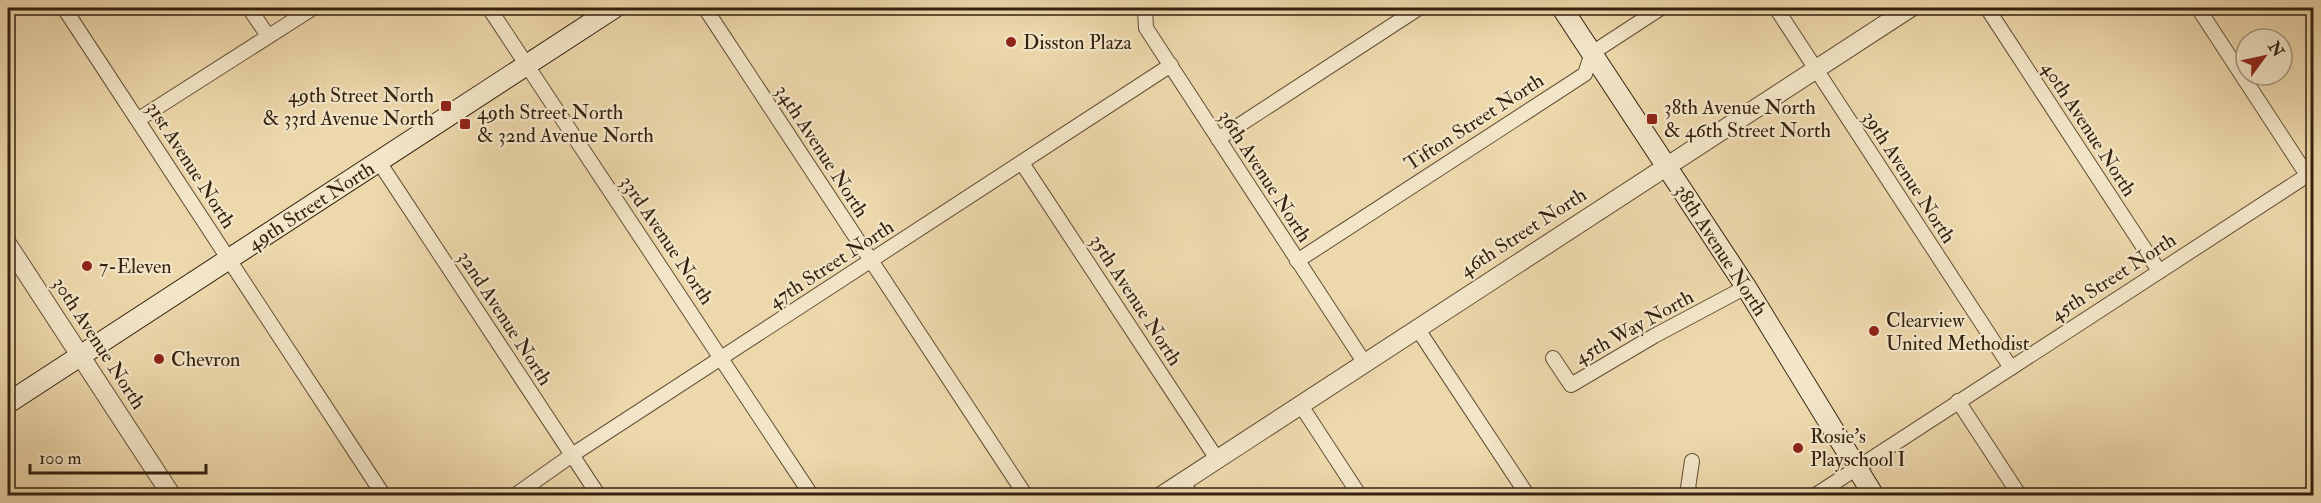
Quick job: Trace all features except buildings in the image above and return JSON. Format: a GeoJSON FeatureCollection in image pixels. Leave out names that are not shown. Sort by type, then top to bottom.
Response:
{"type":"FeatureCollection","features":[{"type":"Feature","properties":{"kind":"main road","name":"49th Street North"},"geometry":{"type":"LineString","coordinates":[[8,403],[614,8]]}},
{"type":"Feature","properties":{"kind":"main road","name":"38th Avenue North"},"geometry":{"type":"LineString","coordinates":[[1562,8],[1746,287],[1874,495]]}},
{"type":"Feature","properties":{"kind":"street","name":"31st Avenue North"},"geometry":{"type":"LineString","coordinates":[[64,8],[384,495]]}},
{"type":"Feature","properties":{"kind":"street"},"geometry":{"type":"LineString","coordinates":[[249,8],[268,36]]}},
{"type":"Feature","properties":{"kind":"street"},"geometry":{"type":"LineString","coordinates":[[139,119],[313,8]]}},
{"type":"Feature","properties":{"kind":"street","name":"33rd Avenue North"},"geometry":{"type":"LineString","coordinates":[[489,8],[812,495]]}},
{"type":"Feature","properties":{"kind":"street","name":"34th Avenue North"},"geometry":{"type":"LineString","coordinates":[[705,8],[1026,495]]}},
{"type":"Feature","properties":{"kind":"street","name":"36th Avenue North"},"geometry":{"type":"LineString","coordinates":[[1145,8],[1146,28],[1364,362]]}},
{"type":"Feature","properties":{"kind":"street"},"geometry":{"type":"LineString","coordinates":[[1218,139],[1419,8]]}},
{"type":"Feature","properties":{"kind":"street","name":"Tifton Street North"},"geometry":{"type":"LineString","coordinates":[[1297,261],[1585,74],[1592,53],[1661,8]]}},
{"type":"Feature","properties":{"kind":"street","name":"39th Avenue North"},"geometry":{"type":"LineString","coordinates":[[1776,8],[2011,368]]}},
{"type":"Feature","properties":{"kind":"street","name":"46th Street North"},"geometry":{"type":"LineString","coordinates":[[1161,495],[1187,489],[1217,459],[1665,165],[1910,8]]}},
{"type":"Feature","properties":{"kind":"street","name":"40th Avenue North"},"geometry":{"type":"LineString","coordinates":[[1987,8],[2158,271]]}},
{"type":"Feature","properties":{"kind":"street"},"geometry":{"type":"LineString","coordinates":[[2198,8],[2310,173]]}},
{"type":"Feature","properties":{"kind":"street","name":"47th Street North"},"geometry":{"type":"LineString","coordinates":[[514,495],[1171,65]]}},
{"type":"Feature","properties":{"kind":"street","name":"32nd Avenue North"},"geometry":{"type":"LineString","coordinates":[[379,162],[599,495]]}},
{"type":"Feature","properties":{"kind":"street","name":"35th Avenue North"},"geometry":{"type":"LineString","coordinates":[[1022,163],[1217,459]]}},
{"type":"Feature","properties":{"kind":"street","name":"45th Street North"},"geometry":{"type":"LineString","coordinates":[[1814,495],[2310,173]]}},
{"type":"Feature","properties":{"kind":"street","name":"30th Avenue North"},"geometry":{"type":"LineString","coordinates":[[8,245],[172,495]]}},
{"type":"Feature","properties":{"kind":"street","name":"45th Way North"},"geometry":{"type":"LineString","coordinates":[[1553,358],[1571,385],[1654,336],[1746,287]]}},
{"type":"Feature","properties":{"kind":"street"},"geometry":{"type":"LineString","coordinates":[[1417,328],[1527,495]]}},
{"type":"Feature","properties":{"kind":"street"},"geometry":{"type":"LineString","coordinates":[[1958,401],[2020,495]]}},
{"type":"Feature","properties":{"kind":"street"},"geometry":{"type":"LineString","coordinates":[[1300,404],[1360,495]]}},
{"type":"Feature","properties":{"kind":"street"},"geometry":{"type":"LineString","coordinates":[[1692,461],[1688,488],[1693,495]]}},
{"type":"Feature","properties":{"kind":"place","name":"Disston Plaza"},"geometry":{"type":"Point","coordinates":[1011,42]}},
{"type":"Feature","properties":{"kind":"place","name":"49th Street North & 33rd Avenue North"},"geometry":{"type":"Point","coordinates":[446,106]}},
{"type":"Feature","properties":{"kind":"place","name":"38th Avenue North & 46th Street North"},"geometry":{"type":"Point","coordinates":[1652,119]}},
{"type":"Feature","properties":{"kind":"place","name":"49th Street North & 32nd Avenue North"},"geometry":{"type":"Point","coordinates":[465,124]}},
{"type":"Feature","properties":{"kind":"place","name":"7-Eleven"},"geometry":{"type":"Point","coordinates":[87,266]}},
{"type":"Feature","properties":{"kind":"place","name":"Clearview United Methodist"},"geometry":{"type":"Point","coordinates":[1874,331]}},
{"type":"Feature","properties":{"kind":"place","name":"Chevron"},"geometry":{"type":"Point","coordinates":[159,359]}},
{"type":"Feature","properties":{"kind":"place","name":"Rosie's Playschool I"},"geometry":{"type":"Point","coordinates":[1798,448]}}]}
